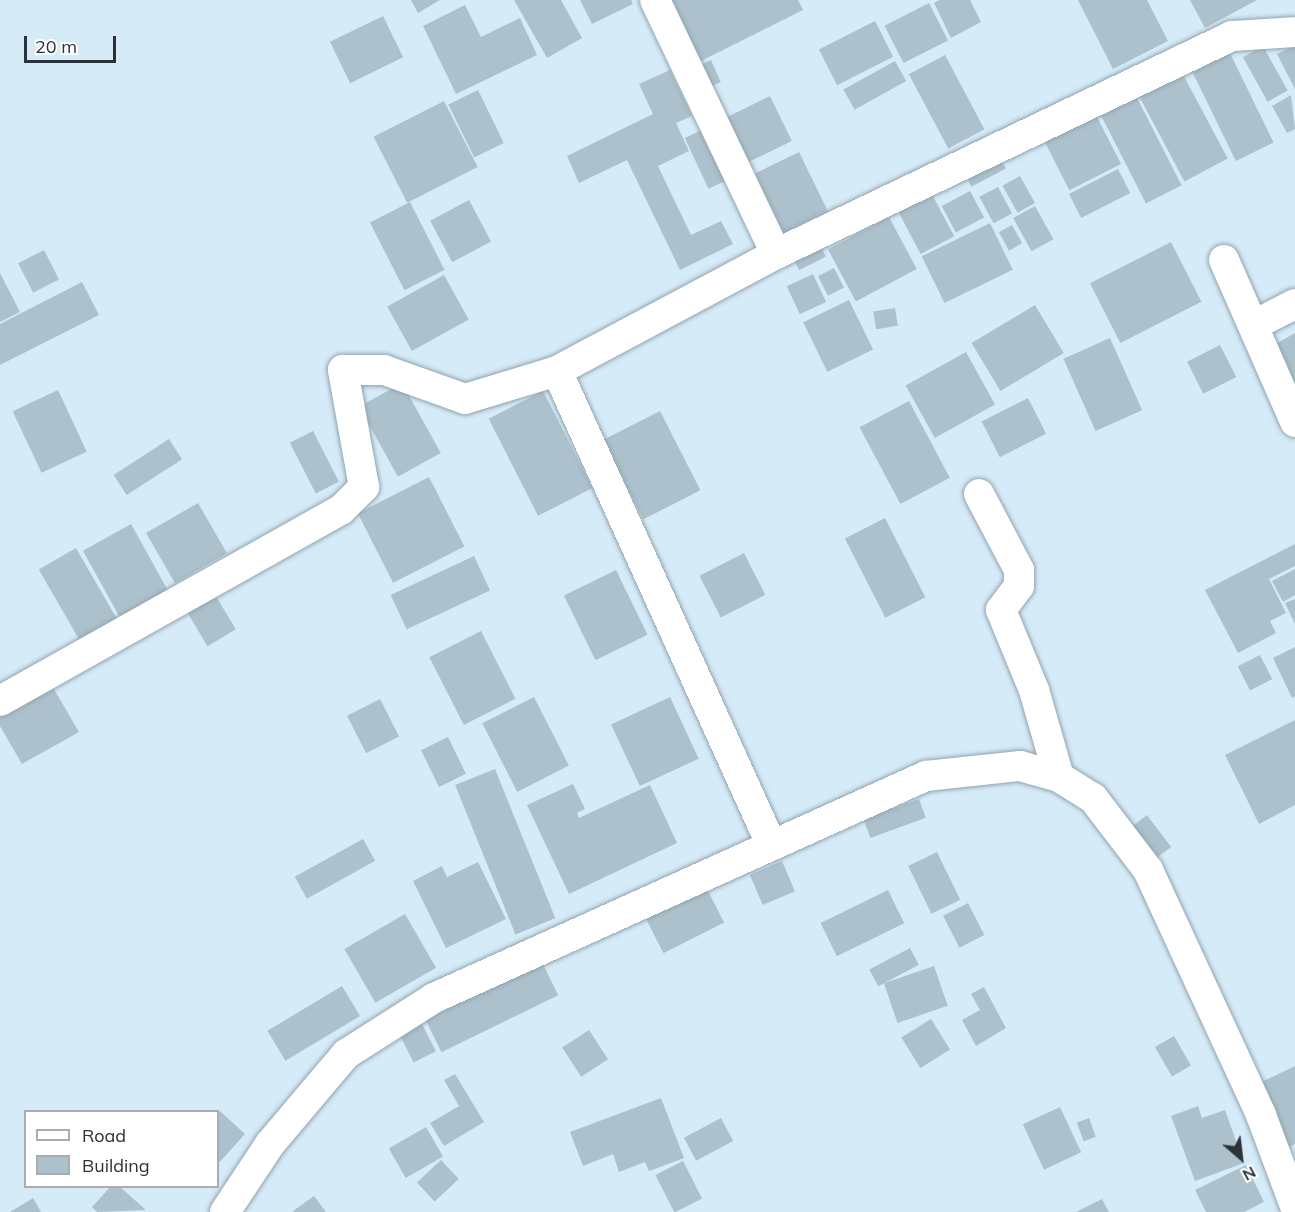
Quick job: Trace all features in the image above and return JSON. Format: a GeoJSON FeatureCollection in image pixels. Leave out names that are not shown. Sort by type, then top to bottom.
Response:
{"type":"FeatureCollection","features":[{"type":"Feature","properties":{"kind":"street"},"geometry":{"type":"LineString","coordinates":[[655,0],[776,254]]}},
{"type":"Feature","properties":{"kind":"street"},"geometry":{"type":"LineString","coordinates":[[0,701],[341,510],[364,487],[343,370],[384,370],[465,399],[557,371],[776,254],[1232,36],[1295,32]]}},
{"type":"Feature","properties":{"kind":"street"},"geometry":{"type":"LineString","coordinates":[[1224,260],[1256,324],[1295,422]]}},
{"type":"Feature","properties":{"kind":"street"},"geometry":{"type":"LineString","coordinates":[[1256,324],[1295,304]]}},
{"type":"Feature","properties":{"kind":"street"},"geometry":{"type":"LineString","coordinates":[[557,371],[771,844]]}},
{"type":"Feature","properties":{"kind":"street"},"geometry":{"type":"LineString","coordinates":[[979,494],[1019,570],[1019,586],[1001,610],[1034,690],[1059,777]]}},
{"type":"Feature","properties":{"kind":"street"},"geometry":{"type":"LineString","coordinates":[[225,1212],[270,1144],[346,1054],[435,998],[771,844],[926,776],[1020,766],[1059,777],[1093,798],[1148,870],[1261,1115],[1295,1206]]}},
{"type":"Feature","properties":{"kind":"building"},"geometry":{"type":"Polygon","coordinates":[[[411,0],[440,0],[418,13],[411,0]]]}},
{"type":"Feature","properties":{"kind":"building"},"geometry":{"type":"Polygon","coordinates":[[[514,0],[561,0],[582,38],[547,58],[514,0]]]}},
{"type":"Feature","properties":{"kind":"building"},"geometry":{"type":"Polygon","coordinates":[[[580,0],[631,0],[633,4],[592,24],[580,0]]]}},
{"type":"Feature","properties":{"kind":"building"},"geometry":{"type":"Polygon","coordinates":[[[663,0],[798,0],[803,10],[695,64],[663,0]]]}},
{"type":"Feature","properties":{"kind":"building"},"geometry":{"type":"Polygon","coordinates":[[[939,0],[970,0],[981,22],[951,38],[934,3],[939,0]]]}},
{"type":"Feature","properties":{"kind":"building"},"geometry":{"type":"Polygon","coordinates":[[[1078,0],[1147,0],[1168,41],[1113,69],[1078,0]]]}},
{"type":"Feature","properties":{"kind":"building"},"geometry":{"type":"Polygon","coordinates":[[[1190,0],[1257,0],[1205,28],[1190,0]]]}},
{"type":"Feature","properties":{"kind":"building"},"geometry":{"type":"Polygon","coordinates":[[[929,3],[948,40],[904,63],[884,26],[929,3]]]}},
{"type":"Feature","properties":{"kind":"building"},"geometry":{"type":"Polygon","coordinates":[[[465,5],[481,37],[520,18],[537,55],[456,94],[423,26],[465,5]]]}},
{"type":"Feature","properties":{"kind":"building"},"geometry":{"type":"Polygon","coordinates":[[[383,16],[403,57],[350,83],[330,42],[383,16]]]}},
{"type":"Feature","properties":{"kind":"building"},"geometry":{"type":"Polygon","coordinates":[[[875,21],[893,57],[837,85],[819,50],[875,21]]]}},
{"type":"Feature","properties":{"kind":"building"},"geometry":{"type":"Polygon","coordinates":[[[1295,45],[1295,89],[1277,54],[1295,45]]]}},
{"type":"Feature","properties":{"kind":"building"},"geometry":{"type":"Polygon","coordinates":[[[1263,46],[1288,91],[1268,102],[1243,57],[1263,46]]]}},
{"type":"Feature","properties":{"kind":"building"},"geometry":{"type":"Polygon","coordinates":[[[1228,49],[1274,142],[1236,161],[1190,67],[1228,49]]]}},
{"type":"Feature","properties":{"kind":"building"},"geometry":{"type":"Polygon","coordinates":[[[945,55],[984,129],[948,148],[909,74],[945,55]]]}},
{"type":"Feature","properties":{"kind":"building"},"geometry":{"type":"Polygon","coordinates":[[[711,60],[721,82],[705,89],[695,67],[711,60]]]}},
{"type":"Feature","properties":{"kind":"building"},"geometry":{"type":"Polygon","coordinates":[[[895,61],[906,81],[855,110],[843,90],[895,61]]]}},
{"type":"Feature","properties":{"kind":"building"},"geometry":{"type":"Polygon","coordinates":[[[1178,65],[1228,159],[1184,182],[1135,88],[1178,65]]]}},
{"type":"Feature","properties":{"kind":"building"},"geometry":{"type":"Polygon","coordinates":[[[670,70],[692,116],[676,123],[689,151],[658,166],[691,235],[721,221],[733,244],[680,270],[627,160],[579,183],[567,156],[653,114],[639,84],[670,70]]]}},
{"type":"Feature","properties":{"kind":"building"},"geometry":{"type":"Polygon","coordinates":[[[478,90],[504,143],[474,157],[448,104],[478,90]]]}},
{"type":"Feature","properties":{"kind":"building"},"geometry":{"type":"Polygon","coordinates":[[[1133,90],[1182,185],[1146,203],[1097,108],[1133,90]]]}},
{"type":"Feature","properties":{"kind":"building"},"geometry":{"type":"Polygon","coordinates":[[[1291,95],[1295,129],[1287,133],[1272,106],[1291,95]]]}},
{"type":"Feature","properties":{"kind":"building"},"geometry":{"type":"Polygon","coordinates":[[[770,96],[792,141],[740,166],[718,121],[770,96]]]}},
{"type":"Feature","properties":{"kind":"building"},"geometry":{"type":"Polygon","coordinates":[[[444,101],[478,167],[407,203],[374,137],[444,101]]]}},
{"type":"Feature","properties":{"kind":"building"},"geometry":{"type":"Polygon","coordinates":[[[1092,107],[1121,164],[1069,190],[1040,133],[1092,107]]]}},
{"type":"Feature","properties":{"kind":"building"},"geometry":{"type":"Polygon","coordinates":[[[702,130],[726,181],[708,189],[685,138],[702,130]]]}},
{"type":"Feature","properties":{"kind":"building"},"geometry":{"type":"Polygon","coordinates":[[[996,150],[1006,169],[971,187],[962,168],[996,150]]]}},
{"type":"Feature","properties":{"kind":"building"},"geometry":{"type":"Polygon","coordinates":[[[799,152],[828,211],[783,233],[754,174],[799,152]]]}},
{"type":"Feature","properties":{"kind":"building"},"geometry":{"type":"Polygon","coordinates":[[[1118,169],[1130,193],[1081,218],[1069,194],[1118,169]]]}},
{"type":"Feature","properties":{"kind":"building"},"geometry":{"type":"Polygon","coordinates":[[[1020,176],[1035,203],[1018,213],[1003,186],[1020,176]]]}},
{"type":"Feature","properties":{"kind":"building"},"geometry":{"type":"Polygon","coordinates":[[[927,185],[954,236],[921,254],[893,203],[927,185]]]}},
{"type":"Feature","properties":{"kind":"building"},"geometry":{"type":"Polygon","coordinates":[[[998,187],[1012,213],[994,223],[979,197],[998,187]]]}},
{"type":"Feature","properties":{"kind":"building"},"geometry":{"type":"Polygon","coordinates":[[[970,191],[984,217],[956,233],[942,206],[970,191]]]}},
{"type":"Feature","properties":{"kind":"building"},"geometry":{"type":"Polygon","coordinates":[[[469,200],[491,241],[452,262],[430,221],[469,200]]]}},
{"type":"Feature","properties":{"kind":"building"},"geometry":{"type":"Polygon","coordinates":[[[410,202],[445,270],[404,290],[370,222],[410,202]]]}},
{"type":"Feature","properties":{"kind":"building"},"geometry":{"type":"Polygon","coordinates":[[[1035,206],[1053,239],[1032,251],[1013,218],[1035,206]]]}},
{"type":"Feature","properties":{"kind":"building"},"geometry":{"type":"Polygon","coordinates":[[[889,217],[917,269],[856,301],[828,249],[889,217]]]}},
{"type":"Feature","properties":{"kind":"building"},"geometry":{"type":"Polygon","coordinates":[[[990,223],[1013,270],[944,303],[922,256],[990,223]]]}},
{"type":"Feature","properties":{"kind":"building"},"geometry":{"type":"Polygon","coordinates":[[[1012,225],[1022,243],[1009,251],[999,232],[1012,225]]]}},
{"type":"Feature","properties":{"kind":"building"},"geometry":{"type":"Polygon","coordinates":[[[816,237],[826,257],[799,270],[789,251],[816,237]]]}},
{"type":"Feature","properties":{"kind":"building"},"geometry":{"type":"Polygon","coordinates":[[[1171,242],[1201,302],[1120,343],[1090,283],[1171,242]]]}},
{"type":"Feature","properties":{"kind":"building"},"geometry":{"type":"Polygon","coordinates":[[[44,250],[59,279],[33,293],[18,263],[44,250]]]}},
{"type":"Feature","properties":{"kind":"building"},"geometry":{"type":"Polygon","coordinates":[[[834,268],[844,288],[828,296],[818,276],[834,268]]]}},
{"type":"Feature","properties":{"kind":"building"},"geometry":{"type":"Polygon","coordinates":[[[0,273],[20,312],[0,322],[0,273]]]}},
{"type":"Feature","properties":{"kind":"building"},"geometry":{"type":"Polygon","coordinates":[[[813,274],[826,302],[800,314],[787,286],[813,274]]]}},
{"type":"Feature","properties":{"kind":"building"},"geometry":{"type":"Polygon","coordinates":[[[444,275],[469,320],[412,351],[387,307],[444,275]]]}},
{"type":"Feature","properties":{"kind":"building"},"geometry":{"type":"Polygon","coordinates":[[[82,282],[99,315],[0,365],[0,324],[82,282]]]}},
{"type":"Feature","properties":{"kind":"building"},"geometry":{"type":"Polygon","coordinates":[[[849,300],[873,349],[827,372],[803,322],[849,300]]]}},
{"type":"Feature","properties":{"kind":"building"},"geometry":{"type":"Polygon","coordinates":[[[1035,305],[1064,353],[1000,391],[972,343],[1035,305]]]}},
{"type":"Feature","properties":{"kind":"building"},"geometry":{"type":"Polygon","coordinates":[[[895,308],[898,326],[876,329],[873,311],[895,308]]]}},
{"type":"Feature","properties":{"kind":"building"},"geometry":{"type":"Polygon","coordinates":[[[1295,333],[1295,383],[1274,345],[1295,333]]]}},
{"type":"Feature","properties":{"kind":"building"},"geometry":{"type":"Polygon","coordinates":[[[1110,338],[1142,410],[1096,431],[1063,359],[1110,338]]]}},
{"type":"Feature","properties":{"kind":"building"},"geometry":{"type":"Polygon","coordinates":[[[1220,345],[1236,377],[1203,394],[1187,362],[1220,345]]]}},
{"type":"Feature","properties":{"kind":"building"},"geometry":{"type":"Polygon","coordinates":[[[966,352],[995,404],[935,438],[906,385],[966,352]]]}},
{"type":"Feature","properties":{"kind":"building"},"geometry":{"type":"Polygon","coordinates":[[[402,383],[441,453],[398,477],[359,407],[402,383]]]}},
{"type":"Feature","properties":{"kind":"building"},"geometry":{"type":"Polygon","coordinates":[[[58,390],[87,452],[41,473],[13,411],[58,390]]]}},
{"type":"Feature","properties":{"kind":"building"},"geometry":{"type":"Polygon","coordinates":[[[543,391],[592,488],[538,516],[489,419],[543,391]]]}},
{"type":"Feature","properties":{"kind":"building"},"geometry":{"type":"Polygon","coordinates":[[[1028,398],[1046,434],[1000,457],[982,422],[1028,398]]]}},
{"type":"Feature","properties":{"kind":"building"},"geometry":{"type":"Polygon","coordinates":[[[909,401],[950,478],[900,504],[860,427],[909,401]]]}},
{"type":"Feature","properties":{"kind":"building"},"geometry":{"type":"Polygon","coordinates":[[[660,411],[700,490],[643,519],[603,440],[660,411]]]}},
{"type":"Feature","properties":{"kind":"building"},"geometry":{"type":"Polygon","coordinates":[[[313,431],[339,482],[316,494],[290,443],[313,431]]]}},
{"type":"Feature","properties":{"kind":"building"},"geometry":{"type":"Polygon","coordinates":[[[169,439],[182,459],[127,495],[114,475],[169,439]]]}},
{"type":"Feature","properties":{"kind":"building"},"geometry":{"type":"Polygon","coordinates":[[[429,477],[464,546],[393,583],[358,513],[429,477]]]}},
{"type":"Feature","properties":{"kind":"building"},"geometry":{"type":"Polygon","coordinates":[[[198,503],[227,553],[175,583],[146,533],[198,503]]]}},
{"type":"Feature","properties":{"kind":"building"},"geometry":{"type":"Polygon","coordinates":[[[885,518],[925,597],[885,618],[845,538],[885,518]]]}},
{"type":"Feature","properties":{"kind":"building"},"geometry":{"type":"Polygon","coordinates":[[[131,524],[167,590],[119,616],[83,551],[131,524]]]}},
{"type":"Feature","properties":{"kind":"building"},"geometry":{"type":"Polygon","coordinates":[[[1295,544],[1295,566],[1269,579],[1286,613],[1270,621],[1276,633],[1238,653],[1205,590],[1295,544]]]}},
{"type":"Feature","properties":{"kind":"building"},"geometry":{"type":"Polygon","coordinates":[[[76,548],[119,622],[82,644],[39,570],[76,548]]]}},
{"type":"Feature","properties":{"kind":"building"},"geometry":{"type":"Polygon","coordinates":[[[744,553],[765,595],[721,618],[699,576],[744,553]]]}},
{"type":"Feature","properties":{"kind":"building"},"geometry":{"type":"Polygon","coordinates":[[[474,556],[490,590],[407,629],[391,595],[474,556]]]}},
{"type":"Feature","properties":{"kind":"building"},"geometry":{"type":"Polygon","coordinates":[[[1295,569],[1295,595],[1283,602],[1272,581],[1295,569]]]}},
{"type":"Feature","properties":{"kind":"building"},"geometry":{"type":"Polygon","coordinates":[[[616,570],[648,635],[595,660],[564,595],[616,570]]]}},
{"type":"Feature","properties":{"kind":"building"},"geometry":{"type":"Polygon","coordinates":[[[208,583],[236,629],[208,646],[180,600],[208,583]]]}},
{"type":"Feature","properties":{"kind":"building"},"geometry":{"type":"Polygon","coordinates":[[[1295,599],[1295,624],[1285,603],[1295,599]]]}},
{"type":"Feature","properties":{"kind":"building"},"geometry":{"type":"Polygon","coordinates":[[[481,631],[516,699],[464,725],[429,657],[481,631]]]}},
{"type":"Feature","properties":{"kind":"building"},"geometry":{"type":"Polygon","coordinates":[[[1295,647],[1295,696],[1292,698],[1273,658],[1295,647]]]}},
{"type":"Feature","properties":{"kind":"building"},"geometry":{"type":"Polygon","coordinates":[[[1260,655],[1272,679],[1250,690],[1238,666],[1260,655]]]}},
{"type":"Feature","properties":{"kind":"building"},"geometry":{"type":"Polygon","coordinates":[[[48,679],[79,732],[22,764],[0,726],[0,707],[48,679]]]}},
{"type":"Feature","properties":{"kind":"building"},"geometry":{"type":"Polygon","coordinates":[[[534,697],[569,766],[517,792],[482,723],[534,697]]]}},
{"type":"Feature","properties":{"kind":"building"},"geometry":{"type":"Polygon","coordinates":[[[670,697],[699,759],[640,786],[611,724],[670,697]]]}},
{"type":"Feature","properties":{"kind":"building"},"geometry":{"type":"Polygon","coordinates":[[[380,699],[399,736],[366,753],[347,716],[380,699]]]}},
{"type":"Feature","properties":{"kind":"building"},"geometry":{"type":"Polygon","coordinates":[[[1295,720],[1295,805],[1259,824],[1225,755],[1295,720]]]}},
{"type":"Feature","properties":{"kind":"building"},"geometry":{"type":"Polygon","coordinates":[[[448,737],[466,774],[439,787],[421,750],[448,737]]]}},
{"type":"Feature","properties":{"kind":"building"},"geometry":{"type":"Polygon","coordinates":[[[495,769],[555,918],[515,934],[455,785],[495,769]]]}},
{"type":"Feature","properties":{"kind":"building"},"geometry":{"type":"Polygon","coordinates":[[[573,784],[585,809],[577,813],[579,818],[650,785],[677,843],[569,894],[527,805],[573,784]]]}},
{"type":"Feature","properties":{"kind":"building"},"geometry":{"type":"Polygon","coordinates":[[[919,799],[926,818],[870,838],[864,819],[919,799]]]}},
{"type":"Feature","properties":{"kind":"building"},"geometry":{"type":"Polygon","coordinates":[[[1147,815],[1171,847],[1152,861],[1128,829],[1147,815]]]}},
{"type":"Feature","properties":{"kind":"building"},"geometry":{"type":"Polygon","coordinates":[[[363,839],[375,861],[307,899],[295,877],[363,839]]]}},
{"type":"Feature","properties":{"kind":"building"},"geometry":{"type":"Polygon","coordinates":[[[937,852],[960,900],[931,914],[908,866],[937,852]]]}},
{"type":"Feature","properties":{"kind":"building"},"geometry":{"type":"Polygon","coordinates":[[[782,861],[795,891],[763,905],[750,875],[782,861]]]}},
{"type":"Feature","properties":{"kind":"building"},"geometry":{"type":"Polygon","coordinates":[[[478,862],[506,919],[446,948],[413,881],[442,866],[447,877],[478,862]]]}},
{"type":"Feature","properties":{"kind":"building"},"geometry":{"type":"Polygon","coordinates":[[[705,885],[724,922],[663,953],[644,916],[705,885]]]}},
{"type":"Feature","properties":{"kind":"building"},"geometry":{"type":"Polygon","coordinates":[[[888,890],[904,923],[837,956],[821,923],[888,890]]]}},
{"type":"Feature","properties":{"kind":"building"},"geometry":{"type":"Polygon","coordinates":[[[968,903],[984,935],[959,948],[943,916],[968,903]]]}},
{"type":"Feature","properties":{"kind":"building"},"geometry":{"type":"Polygon","coordinates":[[[405,914],[436,968],[375,1003],[344,949],[405,914]]]}},
{"type":"Feature","properties":{"kind":"building"},"geometry":{"type":"Polygon","coordinates":[[[910,948],[919,965],[878,986],[869,970],[910,948]]]}},
{"type":"Feature","properties":{"kind":"building"},"geometry":{"type":"Polygon","coordinates":[[[542,962],[558,995],[441,1052],[425,1019],[542,962]]]}},
{"type":"Feature","properties":{"kind":"building"},"geometry":{"type":"Polygon","coordinates":[[[934,966],[948,1006],[898,1023],[884,983],[934,966]]]}},
{"type":"Feature","properties":{"kind":"building"},"geometry":{"type":"Polygon","coordinates":[[[342,986],[360,1016],[285,1061],[267,1031],[342,986]]]}},
{"type":"Feature","properties":{"kind":"building"},"geometry":{"type":"Polygon","coordinates":[[[984,987],[1006,1028],[976,1046],[962,1020],[980,1010],[971,994],[984,987]]]}},
{"type":"Feature","properties":{"kind":"building"},"geometry":{"type":"Polygon","coordinates":[[[931,1019],[950,1050],[920,1068],[901,1038],[931,1019]]]}},
{"type":"Feature","properties":{"kind":"building"},"geometry":{"type":"Polygon","coordinates":[[[420,1020],[436,1051],[414,1063],[398,1031],[420,1020]]]}},
{"type":"Feature","properties":{"kind":"building"},"geometry":{"type":"Polygon","coordinates":[[[589,1030],[608,1059],[581,1077],[562,1047],[589,1030]]]}},
{"type":"Feature","properties":{"kind":"building"},"geometry":{"type":"Polygon","coordinates":[[[1174,1036],[1191,1065],[1172,1076],[1155,1047],[1174,1036]]]}},
{"type":"Feature","properties":{"kind":"building"},"geometry":{"type":"Polygon","coordinates":[[[1295,1066],[1295,1144],[1284,1150],[1253,1086],[1295,1066]]]}},
{"type":"Feature","properties":{"kind":"building"},"geometry":{"type":"Polygon","coordinates":[[[455,1074],[484,1122],[444,1146],[430,1123],[459,1106],[444,1080],[455,1074]]]}},
{"type":"Feature","properties":{"kind":"building"},"geometry":{"type":"Polygon","coordinates":[[[661,1098],[684,1158],[649,1171],[645,1162],[619,1172],[613,1154],[583,1166],[570,1132],[661,1098]]]}},
{"type":"Feature","properties":{"kind":"building"},"geometry":{"type":"Polygon","coordinates":[[[1198,1106],[1202,1118],[1225,1110],[1244,1163],[1195,1181],[1171,1116],[1198,1106]]]}},
{"type":"Feature","properties":{"kind":"building"},"geometry":{"type":"Polygon","coordinates":[[[1060,1107],[1081,1152],[1044,1170],[1023,1124],[1060,1107]]]}},
{"type":"Feature","properties":{"kind":"building"},"geometry":{"type":"Polygon","coordinates":[[[220,1111],[245,1134],[219,1163],[220,1111]]]}},
{"type":"Feature","properties":{"kind":"building"},"geometry":{"type":"Polygon","coordinates":[[[721,1118],[733,1141],[696,1161],[684,1138],[721,1118]]]}},
{"type":"Feature","properties":{"kind":"building"},"geometry":{"type":"Polygon","coordinates":[[[1089,1118],[1096,1137],[1084,1141],[1077,1122],[1089,1118]]]}},
{"type":"Feature","properties":{"kind":"building"},"geometry":{"type":"Polygon","coordinates":[[[426,1127],[443,1156],[406,1178],[389,1148],[426,1127]]]}},
{"type":"Feature","properties":{"kind":"building"},"geometry":{"type":"Polygon","coordinates":[[[441,1160],[459,1179],[435,1202],[417,1183],[441,1160]]]}},
{"type":"Feature","properties":{"kind":"building"},"geometry":{"type":"Polygon","coordinates":[[[683,1161],[702,1198],[674,1212],[655,1175],[683,1161]]]}},
{"type":"Feature","properties":{"kind":"building"},"geometry":{"type":"Polygon","coordinates":[[[1246,1165],[1264,1202],[1244,1212],[1206,1212],[1195,1190],[1246,1165]]]}},
{"type":"Feature","properties":{"kind":"building"},"geometry":{"type":"Polygon","coordinates":[[[109,1188],[121,1188],[146,1210],[97,1212],[92,1207],[109,1188]]]}},
{"type":"Feature","properties":{"kind":"building"},"geometry":{"type":"Polygon","coordinates":[[[314,1196],[326,1212],[293,1211],[314,1196]]]}},
{"type":"Feature","properties":{"kind":"building"},"geometry":{"type":"Polygon","coordinates":[[[33,1198],[41,1212],[10,1212],[33,1198]]]}},
{"type":"Feature","properties":{"kind":"building"},"geometry":{"type":"Polygon","coordinates":[[[1102,1199],[1109,1212],[1076,1212],[1102,1199]]]}}]}
